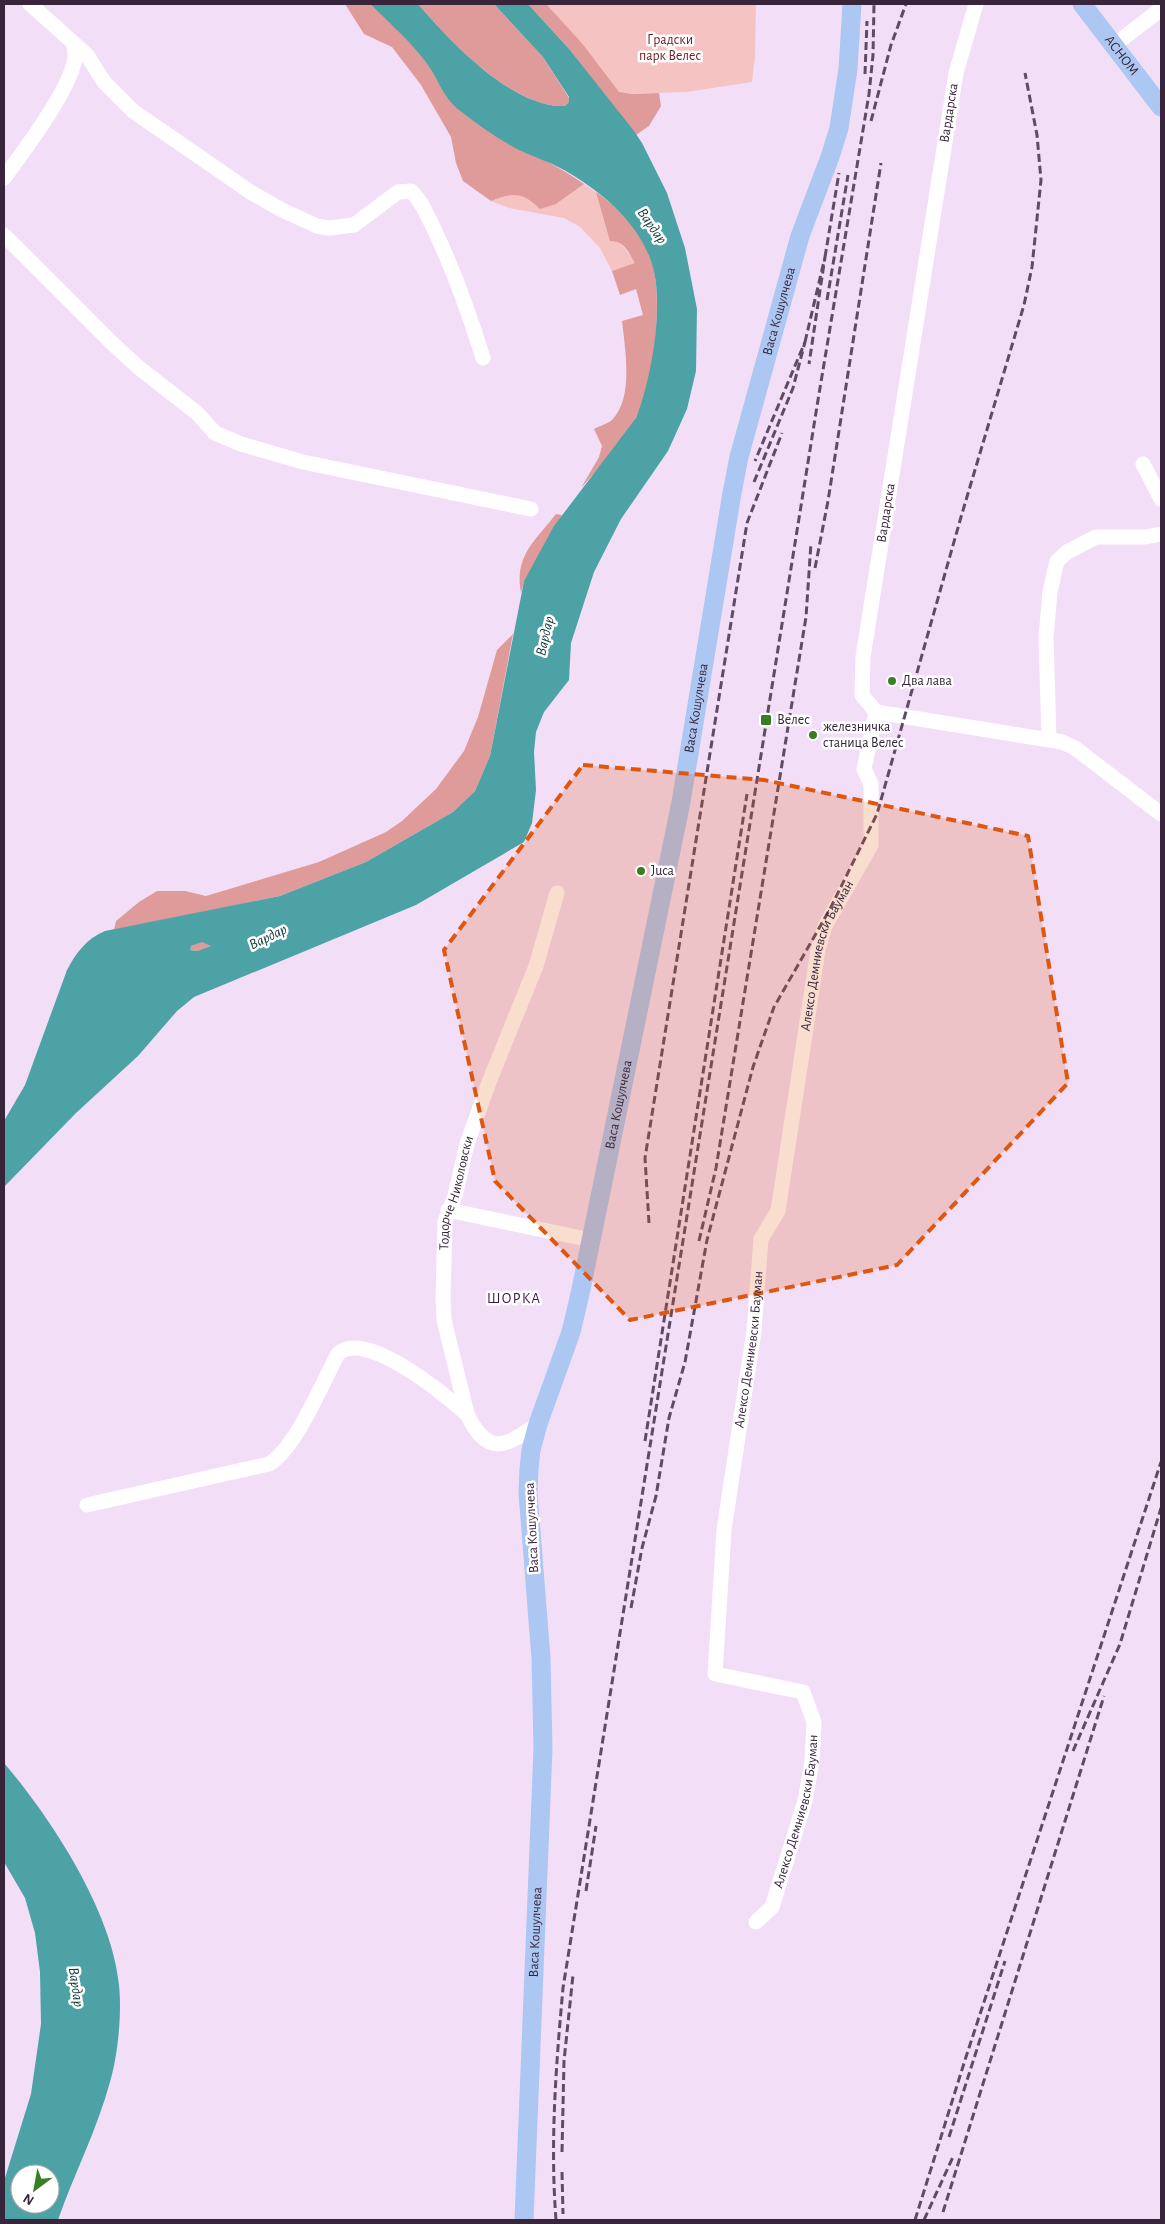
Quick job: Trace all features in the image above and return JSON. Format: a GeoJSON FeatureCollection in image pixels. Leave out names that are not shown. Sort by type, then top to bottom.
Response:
{"type":"FeatureCollection","features":[{"type":"Feature","properties":{"kind":"main road","name":"Васа Кошулчева"},"geometry":{"type":"LineString","coordinates":[[524,2220],[528,2066],[537,1922],[543,1748],[541,1658],[528,1493],[531,1450],[538,1424],[571,1332],[591,1240],[681,802],[732,492],[800,236],[839,128],[848,69],[852,4]]}},
{"type":"Feature","properties":{"kind":"main road","name":"АСНОМ"},"geometry":{"type":"LineString","coordinates":[[1082,4],[1161,107]]}},
{"type":"Feature","properties":{"kind":"street"},"geometry":{"type":"LineString","coordinates":[[30,4],[87,55],[104,82],[133,111],[266,202],[305,222],[329,228],[354,225],[398,192],[411,191],[419,200],[446,255],[464,298],[483,358]]}},
{"type":"Feature","properties":{"kind":"street","name":"Вардарска"},"geometry":{"type":"LineString","coordinates":[[876,712],[862,695],[863,657],[956,73],[976,4]]}},
{"type":"Feature","properties":{"kind":"street"},"geometry":{"type":"LineString","coordinates":[[1113,46],[1161,9]]}},
{"type":"Feature","properties":{"kind":"street"},"geometry":{"type":"LineString","coordinates":[[4,178],[26,147],[69,76],[76,57],[74,44]]}},
{"type":"Feature","properties":{"kind":"street"},"geometry":{"type":"LineString","coordinates":[[4,235],[113,344],[197,413],[215,433],[241,444],[303,462],[531,509]]}},
{"type":"Feature","properties":{"kind":"street"},"geometry":{"type":"LineString","coordinates":[[1143,464],[1161,499]]}},
{"type":"Feature","properties":{"kind":"street"},"geometry":{"type":"LineString","coordinates":[[1048,740],[1046,637],[1050,592],[1057,561],[1067,552],[1096,537],[1144,537],[1161,534]]}},
{"type":"Feature","properties":{"kind":"street"},"geometry":{"type":"LineString","coordinates":[[876,712],[1062,742],[1075,748],[1161,814]]}},
{"type":"Feature","properties":{"kind":"street","name":"Алексо Демниевски Бауман"},"geometry":{"type":"LineString","coordinates":[[756,1922],[772,1907],[779,1890],[805,1801],[812,1761],[814,1722],[803,1692],[715,1674],[724,1530],[754,1331],[761,1239],[778,1211],[818,950],[826,926],[871,845],[872,784],[864,769],[876,712]]}},
{"type":"Feature","properties":{"kind":"street","name":"Тодорче Николовски"},"geometry":{"type":"LineString","coordinates":[[538,1424],[511,1442],[500,1444],[484,1438],[473,1427],[467,1414],[444,1320],[444,1237],[448,1210],[455,1196],[467,1144],[489,1082],[536,966],[557,893]]}},
{"type":"Feature","properties":{"kind":"street"},"geometry":{"type":"LineString","coordinates":[[448,1210],[591,1240]]}},
{"type":"Feature","properties":{"kind":"street"},"geometry":{"type":"LineString","coordinates":[[87,1505],[269,1464],[276,1460],[298,1428],[338,1354],[350,1347],[357,1347],[398,1362],[438,1389],[467,1414]]}},
{"type":"Feature","properties":{"kind":"highlighted area"},"geometry":{"type":"Polygon","coordinates":[[[583,765],[764,780],[1028,836],[1068,1083],[897,1265],[630,1320],[495,1181],[444,950],[583,765]]]}},
{"type":"Feature","properties":{"kind":"green space","name":"Градски парк Велес"},"geometry":{"type":"Polygon","coordinates":[[[546,4],[756,4],[755,57],[752,82],[686,92],[622,94],[613,87],[581,42],[546,4]]]}},
{"type":"Feature","properties":{"kind":"green space"},"geometry":{"type":"Polygon","coordinates":[[[584,184],[596,192],[619,241],[636,263],[612,271],[600,248],[580,227],[564,218],[509,208],[491,201],[510,193],[556,204],[584,184]]]}},
{"type":"Feature","properties":{"kind":"shaded area"},"geometry":{"type":"Polygon","coordinates":[[[345,4],[370,4],[406,38],[430,67],[452,103],[472,120],[584,184],[556,204],[540,209],[528,199],[517,195],[491,201],[463,181],[456,163],[451,137],[421,85],[392,47],[364,34],[345,4]]]}},
{"type":"Feature","properties":{"kind":"shaded area"},"geometry":{"type":"Polygon","coordinates":[[[418,4],[494,4],[543,57],[569,98],[569,102],[565,106],[545,104],[524,96],[504,84],[465,53],[418,4]]]}},
{"type":"Feature","properties":{"kind":"shaded area"},"geometry":{"type":"Polygon","coordinates":[[[528,4],[547,5],[581,42],[619,92],[632,94],[659,93],[661,106],[649,126],[636,135],[570,50],[528,4]]]}},
{"type":"Feature","properties":{"kind":"shaded area"},"geometry":{"type":"Polygon","coordinates":[[[596,192],[613,205],[628,221],[647,248],[655,275],[657,316],[648,382],[637,416],[619,445],[581,488],[599,457],[602,446],[594,429],[612,420],[619,411],[623,399],[626,386],[626,359],[622,321],[643,315],[636,289],[620,295],[612,271],[635,263],[623,245],[610,241],[596,192]]]}},
{"type":"Feature","properties":{"kind":"shaded area"},"geometry":{"type":"Polygon","coordinates":[[[556,514],[562,515],[524,581],[521,593],[520,580],[523,559],[534,541],[556,514]]]}},
{"type":"Feature","properties":{"kind":"shaded area"},"geometry":{"type":"Polygon","coordinates":[[[513,634],[490,756],[475,791],[453,812],[366,862],[280,896],[114,930],[116,921],[139,902],[157,891],[185,891],[206,896],[319,862],[386,832],[402,821],[436,789],[464,751],[478,717],[497,650],[513,634]]]}},
{"type":"Feature","properties":{"kind":"shaded area"},"geometry":{"type":"Polygon","coordinates":[[[198,942],[205,942],[211,946],[197,951],[190,950],[190,947],[198,942]]]}},
{"type":"Feature","properties":{"kind":"water","name":"Вардар"},"geometry":{"type":"Polygon","coordinates":[[[370,4],[418,4],[465,53],[504,85],[525,97],[545,104],[565,106],[569,102],[569,97],[543,57],[494,4],[528,4],[570,50],[634,131],[667,193],[685,248],[697,309],[696,371],[687,409],[668,451],[621,519],[594,572],[571,643],[569,680],[544,712],[536,732],[534,752],[536,790],[532,823],[524,842],[416,905],[194,997],[177,1011],[138,1056],[76,1113],[4,1187],[4,1121],[25,1085],[67,970],[78,952],[87,942],[105,931],[280,896],[366,862],[453,812],[475,791],[490,756],[524,581],[554,526],[636,418],[642,401],[652,360],[657,316],[657,294],[655,275],[650,258],[635,231],[603,196],[577,178],[559,167],[503,141],[453,105],[419,53],[370,4]],[[202,942],[191,946],[190,950],[197,951],[211,946],[202,942]]]}},
{"type":"Feature","properties":{"kind":"water","name":"Вардар"},"geometry":{"type":"Polygon","coordinates":[[[4,1763],[41,1810],[92,1897],[105,1927],[114,1956],[119,1985],[120,2021],[113,2071],[99,2117],[58,2220],[4,2220],[4,2181],[31,2094],[41,2024],[40,1972],[35,1933],[25,1898],[4,1862],[4,1763]]]}},
{"type":"Feature","properties":{"kind":"railway"},"geometry":{"type":"LineString","coordinates":[[556,2220],[554,2133],[556,2075],[563,1988],[818,400],[869,94],[873,55],[874,4]]}},
{"type":"Feature","properties":{"kind":"railway"},"geometry":{"type":"LineString","coordinates":[[871,121],[891,45],[906,4]]}},
{"type":"Feature","properties":{"kind":"railway"},"geometry":{"type":"LineString","coordinates":[[865,74],[867,21]]}},
{"type":"Feature","properties":{"kind":"railway"},"geometry":{"type":"LineString","coordinates":[[631,1608],[642,1548],[656,1496],[669,1418],[685,1362],[707,1240],[753,1067],[774,1007],[830,909],[877,814],[961,517],[1024,305],[1032,267],[1041,180],[1037,135],[1025,73]]}},
{"type":"Feature","properties":{"kind":"railway"},"geometry":{"type":"LineString","coordinates":[[815,568],[828,501],[881,163]]}},
{"type":"Feature","properties":{"kind":"railway"},"geometry":{"type":"LineString","coordinates":[[825,257],[839,173]]}},
{"type":"Feature","properties":{"kind":"railway"},"geometry":{"type":"LineString","coordinates":[[827,300],[848,175]]}},
{"type":"Feature","properties":{"kind":"railway"},"geometry":{"type":"LineString","coordinates":[[805,342],[825,257],[809,364]]}},
{"type":"Feature","properties":{"kind":"railway"},"geometry":{"type":"LineString","coordinates":[[754,482],[793,388],[805,342],[755,461]]}},
{"type":"Feature","properties":{"kind":"railway"},"geometry":{"type":"LineString","coordinates":[[649,1223],[645,1158],[747,523],[782,433]]}},
{"type":"Feature","properties":{"kind":"railway"},"geometry":{"type":"LineString","coordinates":[[699,1241],[716,1168],[806,617],[811,543]]}},
{"type":"Feature","properties":{"kind":"railway"},"geometry":{"type":"LineString","coordinates":[[645,1441],[747,794]]}},
{"type":"Feature","properties":{"kind":"railway"},"geometry":{"type":"LineString","coordinates":[[915,2220],[965,2060],[1161,1462]]}},
{"type":"Feature","properties":{"kind":"railway"},"geometry":{"type":"LineString","coordinates":[[1073,1751],[1120,1644],[1161,1508]]}},
{"type":"Feature","properties":{"kind":"railway"},"geometry":{"type":"LineString","coordinates":[[943,2212],[1104,1696]]}},
{"type":"Feature","properties":{"kind":"railway"},"geometry":{"type":"LineString","coordinates":[[586,1891],[596,1826]]}},
{"type":"Feature","properties":{"kind":"railway"},"geometry":{"type":"LineString","coordinates":[[949,2137],[1005,1961]]}},
{"type":"Feature","properties":{"kind":"railway"},"geometry":{"type":"LineString","coordinates":[[562,2152],[564,2061],[573,1975]]}},
{"type":"Feature","properties":{"kind":"railway"},"geometry":{"type":"LineString","coordinates":[[924,2220],[953,2157]]}},
{"type":"Feature","properties":{"kind":"railway"},"geometry":{"type":"LineString","coordinates":[[562,2172],[563,2214]]}},
{"type":"Feature","properties":{"kind":"place","name":"Два лава"},"geometry":{"type":"Point","coordinates":[892,681]}},
{"type":"Feature","properties":{"kind":"place","name":"Велес"},"geometry":{"type":"Point","coordinates":[766,720]}},
{"type":"Feature","properties":{"kind":"place","name":"железничка станица Велес"},"geometry":{"type":"Point","coordinates":[813,735]}},
{"type":"Feature","properties":{"kind":"place","name":"Juca"},"geometry":{"type":"Point","coordinates":[641,871]}},
{"type":"Feature","properties":{"kind":"district","name":"ШОРКА"},"geometry":{"type":"Point","coordinates":[514,1298]}}]}
